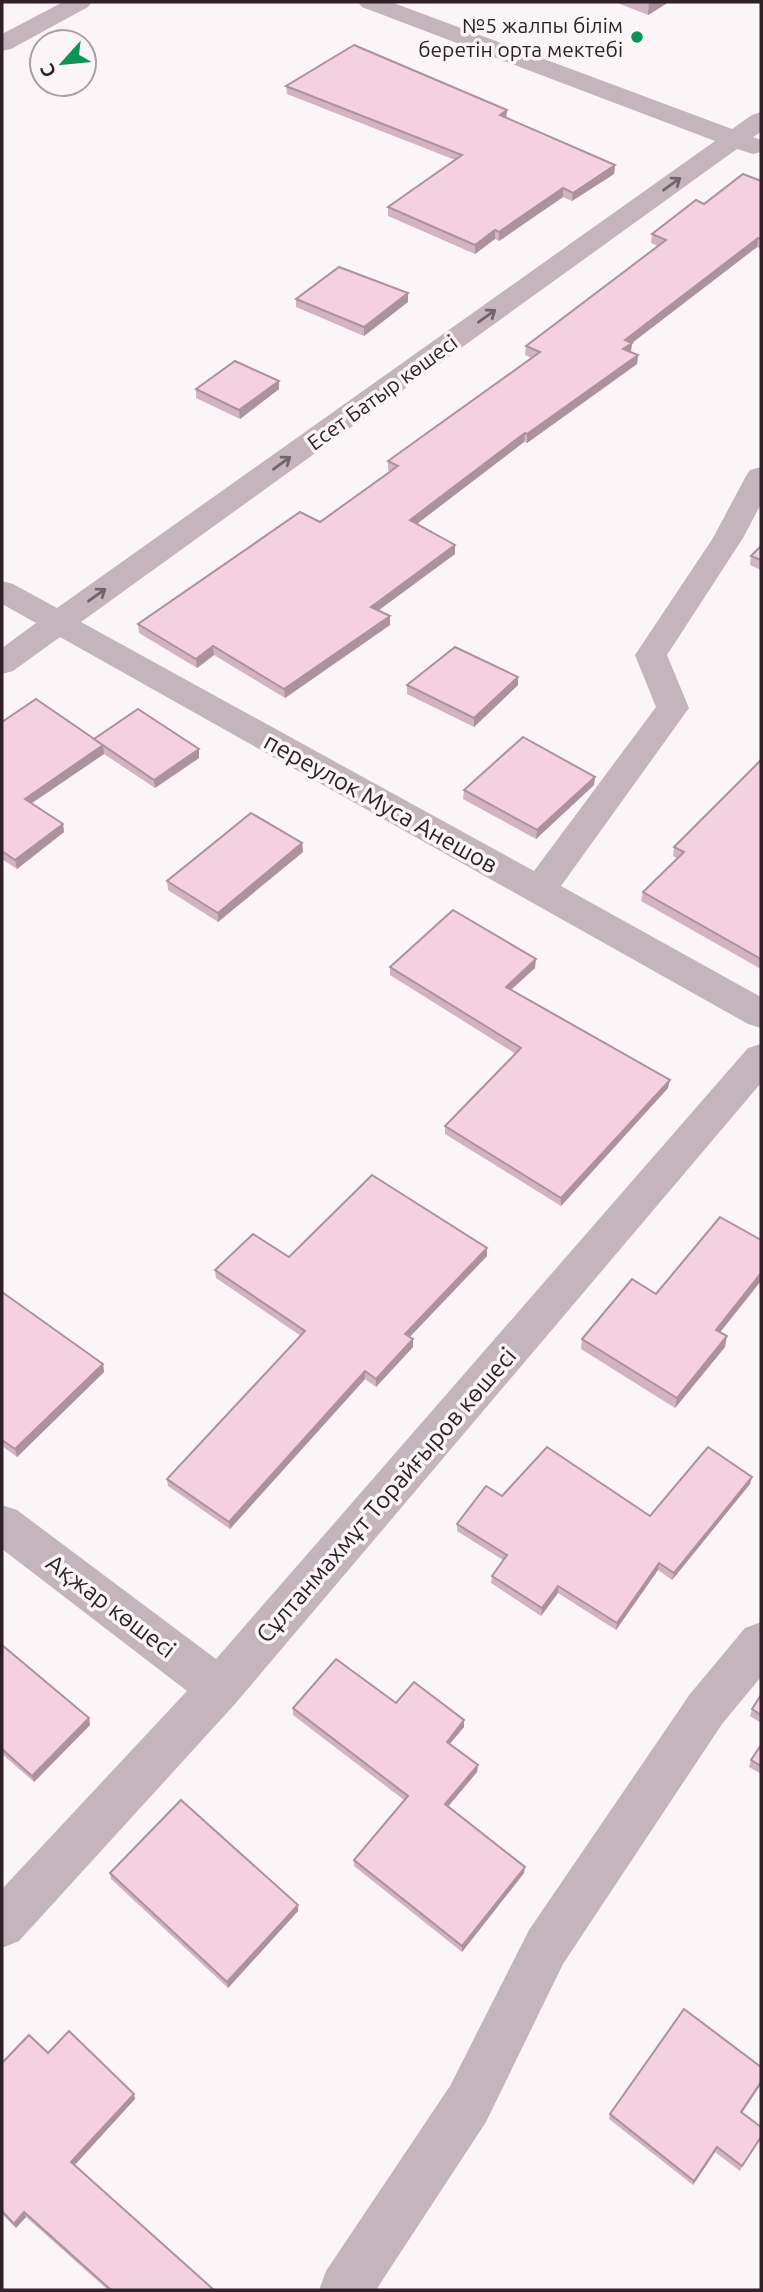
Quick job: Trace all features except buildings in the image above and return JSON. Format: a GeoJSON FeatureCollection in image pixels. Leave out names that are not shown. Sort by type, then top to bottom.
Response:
{"type":"FeatureCollection","features":[{"type":"Feature","properties":{"kind":"street"},"geometry":{"type":"LineString","coordinates":[[2,44],[80,2]]}},
{"type":"Feature","properties":{"kind":"street"},"geometry":{"type":"LineString","coordinates":[[370,2],[748,144]]}},
{"type":"Feature","properties":{"kind":"street","name":"Есет Батыр көшесі"},"geometry":{"type":"LineString","coordinates":[[2,663],[748,144],[761,120]]}},
{"type":"Feature","properties":{"kind":"street"},"geometry":{"type":"LineString","coordinates":[[539,890],[673,708],[651,654],[727,538],[761,475]]}},
{"type":"Feature","properties":{"kind":"street","name":"переулок Муса Анешов"},"geometry":{"type":"LineString","coordinates":[[2,591],[761,1014]]}},
{"type":"Feature","properties":{"kind":"street","name":"Сұлтанмахмұт Торайғыров көшесі"},"geometry":{"type":"LineString","coordinates":[[2,1924],[219,1689],[761,1058]]}},
{"type":"Feature","properties":{"kind":"street","name":"Ақжар көшесі"},"geometry":{"type":"LineString","coordinates":[[2,1524],[219,1689]]}},
{"type":"Feature","properties":{"kind":"street"},"geometry":{"type":"LineString","coordinates":[[345,2290],[468,2104],[546,1947],[706,1709],[761,1643]]}},
{"type":"Feature","properties":{"kind":"place","name":"№5 жалпы білім беретін орта мектебі"},"geometry":{"type":"Point","coordinates":[637,37]}}]}
